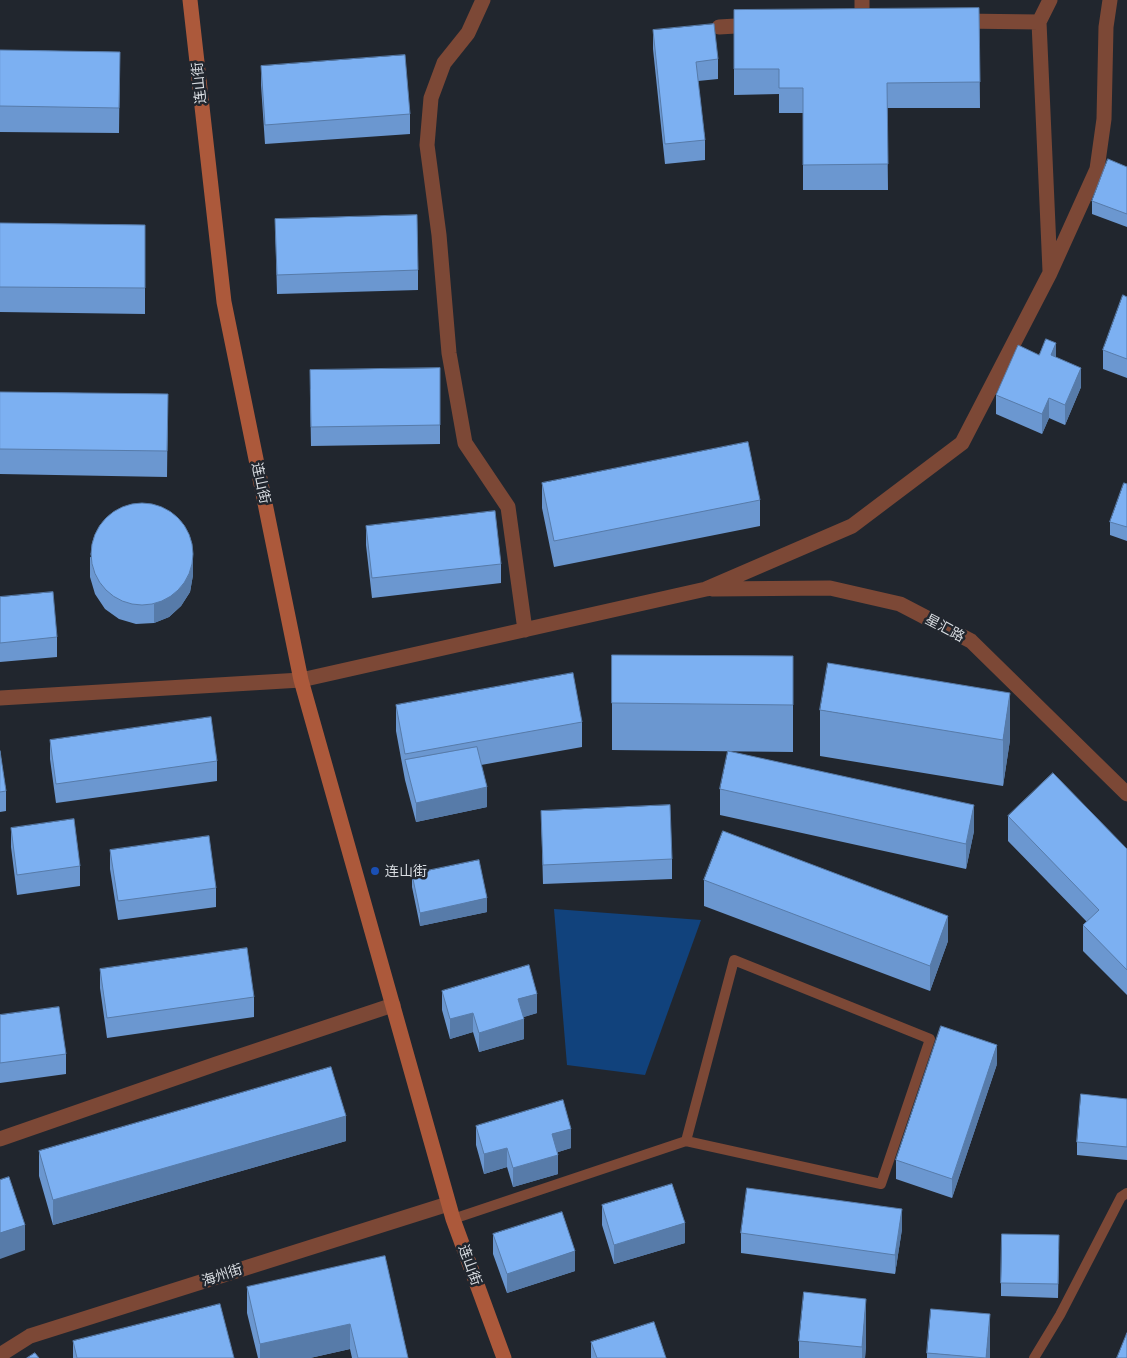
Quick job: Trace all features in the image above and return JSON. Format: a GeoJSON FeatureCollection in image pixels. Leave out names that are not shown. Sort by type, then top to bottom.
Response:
{"type":"FeatureCollection","features":[{"type":"Feature","properties":{"kind":"street"},"geometry":{"type":"LineString","coordinates":[[184,0],[190,0]]}},
{"type":"Feature","properties":{"kind":"street","name":"连山街"},"geometry":{"type":"LineString","coordinates":[[190,0],[224,302],[301,680],[452,1219],[504,1358]]}},
{"type":"Feature","properties":{"kind":"street"},"geometry":{"type":"LineString","coordinates":[[483,0],[468,33],[444,63],[432,98],[427,145],[449,352],[465,444],[508,507],[525,630]]}},
{"type":"Feature","properties":{"kind":"street"},"geometry":{"type":"LineString","coordinates":[[862,0],[862,20]]}},
{"type":"Feature","properties":{"kind":"street"},"geometry":{"type":"LineString","coordinates":[[1050,0],[1039,22],[1050,273]]}},
{"type":"Feature","properties":{"kind":"street"},"geometry":{"type":"LineString","coordinates":[[0,698],[301,680],[706,589],[852,526],[962,443],[1050,273],[1097,169],[1104,119],[1106,27],[1110,0]]}},
{"type":"Feature","properties":{"kind":"street"},"geometry":{"type":"LineString","coordinates":[[843,21],[882,20]]}},
{"type":"Feature","properties":{"kind":"street"},"geometry":{"type":"LineString","coordinates":[[941,21],[1039,22]]}},
{"type":"Feature","properties":{"kind":"street"},"geometry":{"type":"LineString","coordinates":[[719,27],[767,24]]}},
{"type":"Feature","properties":{"kind":"street","name":"星汇路"},"geometry":{"type":"LineString","coordinates":[[706,589],[830,588],[900,604],[971,641],[1127,794]]}},
{"type":"Feature","properties":{"kind":"street"},"geometry":{"type":"LineString","coordinates":[[0,1139],[197,1070],[393,1005]]}},
{"type":"Feature","properties":{"kind":"street","name":"海州街"},"geometry":{"type":"LineString","coordinates":[[0,1355],[30,1336],[448,1204]]}},
{"type":"Feature","properties":{"kind":"lane"},"geometry":{"type":"LineString","coordinates":[[452,1219],[686,1141],[881,1184],[930,1039],[734,960],[686,1141]]}},
{"type":"Feature","properties":{"kind":"lane"},"geometry":{"type":"LineString","coordinates":[[1034,1358],[1060,1315],[1121,1197],[1127,1193]]}},
{"type":"Feature","properties":{"kind":"shaded area"},"geometry":{"type":"Polygon","coordinates":[[[554,909],[701,920],[645,1075],[567,1065],[554,909]]]}},
{"type":"Feature","properties":{"kind":"building"},"geometry":{"type":"Polygon","coordinates":[[[979,8],[980,82],[887,83],[888,164],[803,165],[803,88],[779,88],[779,69],[734,69],[734,10],[979,8]]]}},
{"type":"Feature","properties":{"kind":"building"},"geometry":{"type":"Polygon","coordinates":[[[714,24],[718,59],[696,62],[705,140],[665,144],[653,30],[714,24]]]}},
{"type":"Feature","properties":{"kind":"building"},"geometry":{"type":"Polygon","coordinates":[[[0,50],[120,52],[119,108],[0,106],[0,50]]]}},
{"type":"Feature","properties":{"kind":"building"},"geometry":{"type":"Polygon","coordinates":[[[405,55],[410,114],[265,125],[261,66],[405,55]]]}},
{"type":"Feature","properties":{"kind":"building"},"geometry":{"type":"Polygon","coordinates":[[[1108,159],[1127,167],[1127,214],[1092,201],[1108,159]]]}},
{"type":"Feature","properties":{"kind":"building"},"geometry":{"type":"Polygon","coordinates":[[[417,215],[418,270],[277,275],[275,219],[417,215]]]}},
{"type":"Feature","properties":{"kind":"building"},"geometry":{"type":"Polygon","coordinates":[[[0,223],[145,225],[145,288],[0,287],[0,223]]]}},
{"type":"Feature","properties":{"kind":"building"},"geometry":{"type":"Polygon","coordinates":[[[1123,295],[1127,297],[1127,359],[1103,350],[1123,295]]]}},
{"type":"Feature","properties":{"kind":"building"},"geometry":{"type":"Polygon","coordinates":[[[1046,339],[1056,343],[1051,355],[1081,368],[1065,405],[1049,398],[1042,414],[996,395],[1018,345],[1039,355],[1046,339]]]}},
{"type":"Feature","properties":{"kind":"building"},"geometry":{"type":"Polygon","coordinates":[[[440,368],[440,425],[311,427],[310,370],[440,368]]]}},
{"type":"Feature","properties":{"kind":"building"},"geometry":{"type":"Polygon","coordinates":[[[0,392],[168,394],[167,451],[0,449],[0,392]]]}},
{"type":"Feature","properties":{"kind":"building"},"geometry":{"type":"Polygon","coordinates":[[[748,442],[760,500],[554,541],[542,483],[748,442]]]}},
{"type":"Feature","properties":{"kind":"building"},"geometry":{"type":"Polygon","coordinates":[[[1124,483],[1127,484],[1127,527],[1110,522],[1124,483]]]}},
{"type":"Feature","properties":{"kind":"building"},"geometry":{"type":"Polygon","coordinates":[[[142,503],[162,507],[178,518],[189,534],[193,554],[189,574],[178,590],[162,601],[142,605],[122,601],[106,590],[95,574],[91,554],[95,534],[106,518],[122,507],[142,503]]]}},
{"type":"Feature","properties":{"kind":"building"},"geometry":{"type":"Polygon","coordinates":[[[495,511],[501,564],[372,578],[366,526],[495,511]]]}},
{"type":"Feature","properties":{"kind":"building"},"geometry":{"type":"Polygon","coordinates":[[[53,592],[57,637],[0,643],[0,597],[53,592]]]}},
{"type":"Feature","properties":{"kind":"building"},"geometry":{"type":"Polygon","coordinates":[[[612,655],[793,656],[793,705],[612,703],[612,655]]]}},
{"type":"Feature","properties":{"kind":"building"},"geometry":{"type":"Polygon","coordinates":[[[828,663],[1010,693],[1003,740],[820,710],[828,663]]]}},
{"type":"Feature","properties":{"kind":"building"},"geometry":{"type":"Polygon","coordinates":[[[573,673],[582,722],[405,754],[396,705],[573,673]]]}},
{"type":"Feature","properties":{"kind":"building"},"geometry":{"type":"Polygon","coordinates":[[[211,717],[217,761],[56,784],[50,740],[211,717]]]}},
{"type":"Feature","properties":{"kind":"building"},"geometry":{"type":"Polygon","coordinates":[[[477,747],[487,787],[416,803],[405,760],[477,747]]]}},
{"type":"Feature","properties":{"kind":"building"},"geometry":{"type":"Polygon","coordinates":[[[0,751],[6,791],[0,792],[0,751]]]}},
{"type":"Feature","properties":{"kind":"building"},"geometry":{"type":"Polygon","coordinates":[[[728,751],[974,805],[966,844],[720,789],[728,751]]]}},
{"type":"Feature","properties":{"kind":"building"},"geometry":{"type":"Polygon","coordinates":[[[1053,773],[1127,849],[1127,970],[1083,925],[1099,910],[1008,816],[1053,773]]]}},
{"type":"Feature","properties":{"kind":"building"},"geometry":{"type":"Polygon","coordinates":[[[670,805],[672,859],[543,865],[541,811],[670,805]]]}},
{"type":"Feature","properties":{"kind":"building"},"geometry":{"type":"Polygon","coordinates":[[[74,819],[80,866],[17,875],[11,828],[74,819]]]}},
{"type":"Feature","properties":{"kind":"building"},"geometry":{"type":"Polygon","coordinates":[[[723,831],[948,916],[930,966],[704,880],[723,831]]]}},
{"type":"Feature","properties":{"kind":"building"},"geometry":{"type":"Polygon","coordinates":[[[209,836],[216,888],[118,901],[110,850],[209,836]]]}},
{"type":"Feature","properties":{"kind":"building"},"geometry":{"type":"Polygon","coordinates":[[[479,860],[487,898],[420,913],[412,874],[479,860]]]}},
{"type":"Feature","properties":{"kind":"building"},"geometry":{"type":"Polygon","coordinates":[[[247,948],[254,997],[107,1018],[100,969],[247,948]]]}},
{"type":"Feature","properties":{"kind":"building"},"geometry":{"type":"Polygon","coordinates":[[[529,965],[537,994],[518,999],[524,1019],[479,1033],[473,1013],[450,1019],[442,991],[529,965]]]}},
{"type":"Feature","properties":{"kind":"building"},"geometry":{"type":"Polygon","coordinates":[[[59,1007],[66,1054],[0,1063],[0,1015],[59,1007]]]}},
{"type":"Feature","properties":{"kind":"building"},"geometry":{"type":"Polygon","coordinates":[[[941,1026],[997,1045],[952,1179],[896,1160],[941,1026]]]}},
{"type":"Feature","properties":{"kind":"building"},"geometry":{"type":"Polygon","coordinates":[[[331,1067],[346,1116],[53,1200],[39,1151],[331,1067]]]}},
{"type":"Feature","properties":{"kind":"building"},"geometry":{"type":"Polygon","coordinates":[[[1081,1094],[1127,1099],[1127,1147],[1077,1142],[1081,1094]]]}},
{"type":"Feature","properties":{"kind":"building"},"geometry":{"type":"Polygon","coordinates":[[[563,1100],[571,1129],[552,1134],[558,1155],[513,1168],[507,1148],[484,1154],[476,1126],[563,1100]]]}},
{"type":"Feature","properties":{"kind":"building"},"geometry":{"type":"Polygon","coordinates":[[[9,1177],[25,1225],[0,1233],[0,1180],[9,1177]]]}},
{"type":"Feature","properties":{"kind":"building"},"geometry":{"type":"Polygon","coordinates":[[[672,1184],[685,1223],[614,1245],[602,1205],[672,1184]]]}},
{"type":"Feature","properties":{"kind":"building"},"geometry":{"type":"Polygon","coordinates":[[[747,1188],[902,1209],[895,1255],[741,1233],[747,1188]]]}},
{"type":"Feature","properties":{"kind":"building"},"geometry":{"type":"Polygon","coordinates":[[[562,1212],[575,1251],[507,1274],[493,1234],[562,1212]]]}},
{"type":"Feature","properties":{"kind":"building"},"geometry":{"type":"Polygon","coordinates":[[[1002,1234],[1059,1235],[1058,1284],[1001,1283],[1002,1234]]]}},
{"type":"Feature","properties":{"kind":"building"},"geometry":{"type":"Polygon","coordinates":[[[385,1256],[408,1358],[358,1358],[350,1324],[260,1344],[247,1287],[385,1256]]]}},
{"type":"Feature","properties":{"kind":"building"},"geometry":{"type":"Polygon","coordinates":[[[804,1292],[866,1299],[862,1347],[799,1341],[804,1292]]]}},
{"type":"Feature","properties":{"kind":"building"},"geometry":{"type":"Polygon","coordinates":[[[220,1304],[234,1358],[77,1358],[73,1341],[220,1304]]]}},
{"type":"Feature","properties":{"kind":"building"},"geometry":{"type":"Polygon","coordinates":[[[931,1309],[990,1314],[986,1358],[927,1353],[931,1309]]]}},
{"type":"Feature","properties":{"kind":"building"},"geometry":{"type":"Polygon","coordinates":[[[654,1322],[666,1358],[597,1358],[591,1342],[654,1322]]]}},
{"type":"Feature","properties":{"kind":"building"},"geometry":{"type":"Polygon","coordinates":[[[1127,1333],[1127,1358],[1117,1358],[1127,1333]]]}},
{"type":"Feature","properties":{"kind":"building"},"geometry":{"type":"Polygon","coordinates":[[[35,1353],[39,1358],[27,1358],[35,1353]]]}},
{"type":"Feature","properties":{"kind":"place","name":"连山街"},"geometry":{"type":"Point","coordinates":[375,871]}}]}
